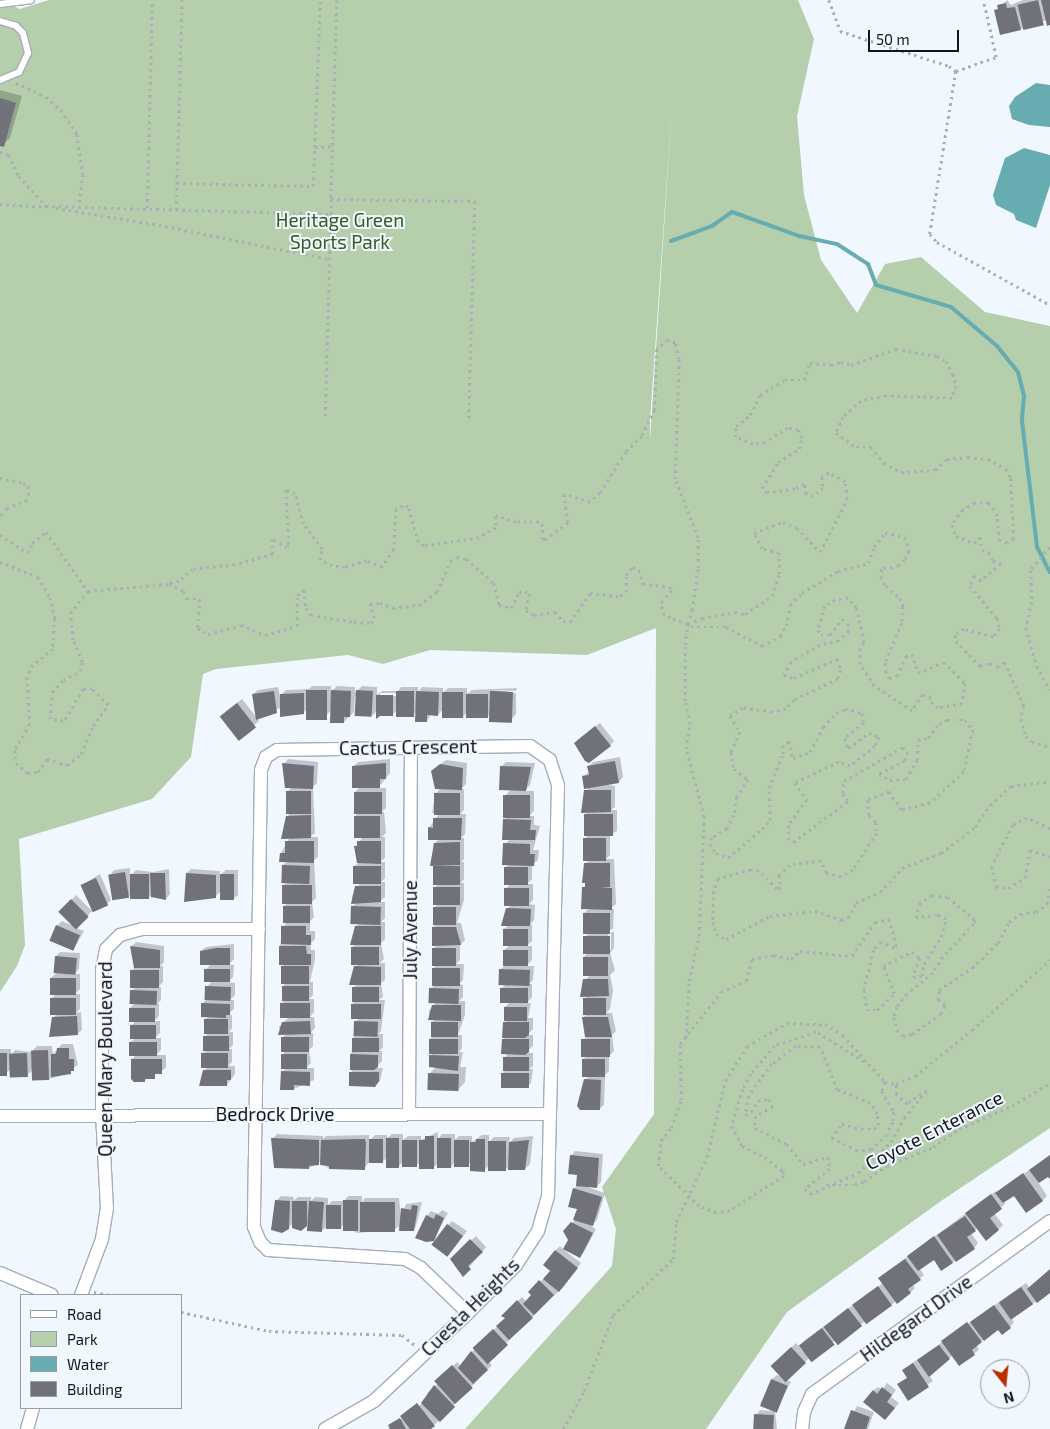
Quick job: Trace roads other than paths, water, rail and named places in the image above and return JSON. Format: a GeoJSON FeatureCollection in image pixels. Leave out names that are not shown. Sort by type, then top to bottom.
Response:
{"type":"FeatureCollection","features":[{"type":"Feature","properties":{"kind":"street","name":"Cactus Crescent"},"geometry":{"type":"LineString","coordinates":[[468,1313],[421,1268],[405,1260],[268,1250],[260,1242],[254,1227],[261,770],[266,757],[277,750],[291,748],[530,746],[545,754],[554,766],[558,785],[550,1114]]}},
{"type":"Feature","properties":{"kind":"street","name":"July Avenue"},"geometry":{"type":"LineString","coordinates":[[409,1114],[411,747]]}},
{"type":"Feature","properties":{"kind":"street","name":"Queen Mary Boulevard"},"geometry":{"type":"LineString","coordinates":[[82,1292],[102,1239],[106,1209],[102,1114],[103,956],[111,942],[120,935],[142,929],[259,929]]}},
{"type":"Feature","properties":{"kind":"street","name":"Bedrock Drive"},"geometry":{"type":"LineString","coordinates":[[0,1116],[102,1114],[550,1114]]}},
{"type":"Feature","properties":{"kind":"street","name":"Cuesta Heights"},"geometry":{"type":"LineString","coordinates":[[325,1429],[374,1401],[516,1265],[538,1231],[548,1195],[550,1114]]}},
{"type":"Feature","properties":{"kind":"street","name":"Hildegard Drive"},"geometry":{"type":"LineString","coordinates":[[802,1429],[804,1412],[812,1394],[1050,1220]]}},
{"type":"Feature","properties":{"kind":"street"},"geometry":{"type":"LineString","coordinates":[[0,1273],[50,1294]]}},
{"type":"Feature","properties":{"kind":"street"},"geometry":{"type":"LineString","coordinates":[[27,1429],[33,1409]]}},
{"type":"Feature","properties":{"kind":"lane"},"geometry":{"type":"LineString","coordinates":[[0,4],[31,0]]}},
{"type":"Feature","properties":{"kind":"lane"},"geometry":{"type":"LineString","coordinates":[[0,21],[16,26],[27,43],[25,64],[8,79],[0,80]]}},
{"type":"Feature","properties":{"kind":"water"},"geometry":{"type":"Polygon","coordinates":[[[1036,83],[1050,85],[1050,127],[1029,125],[1012,119],[1009,106],[1015,97],[1036,83]]]}},
{"type":"Feature","properties":{"kind":"water"},"geometry":{"type":"Polygon","coordinates":[[[1024,148],[1050,155],[1050,185],[1036,228],[1016,220],[1014,214],[996,205],[993,195],[1005,158],[1024,148]]]}},
{"type":"Feature","properties":{"kind":"waterway"},"geometry":{"type":"LineString","coordinates":[[671,241],[712,226],[732,212],[799,236],[837,244],[868,264],[876,285],[951,307],[997,346],[1018,372],[1024,396],[1022,421],[1037,547],[1050,572]]}},
{"type":"Feature","properties":{"kind":"park label","name":"Heritage Green Sports Park"},"geometry":{"type":"Point","coordinates":[340,231]}}]}
